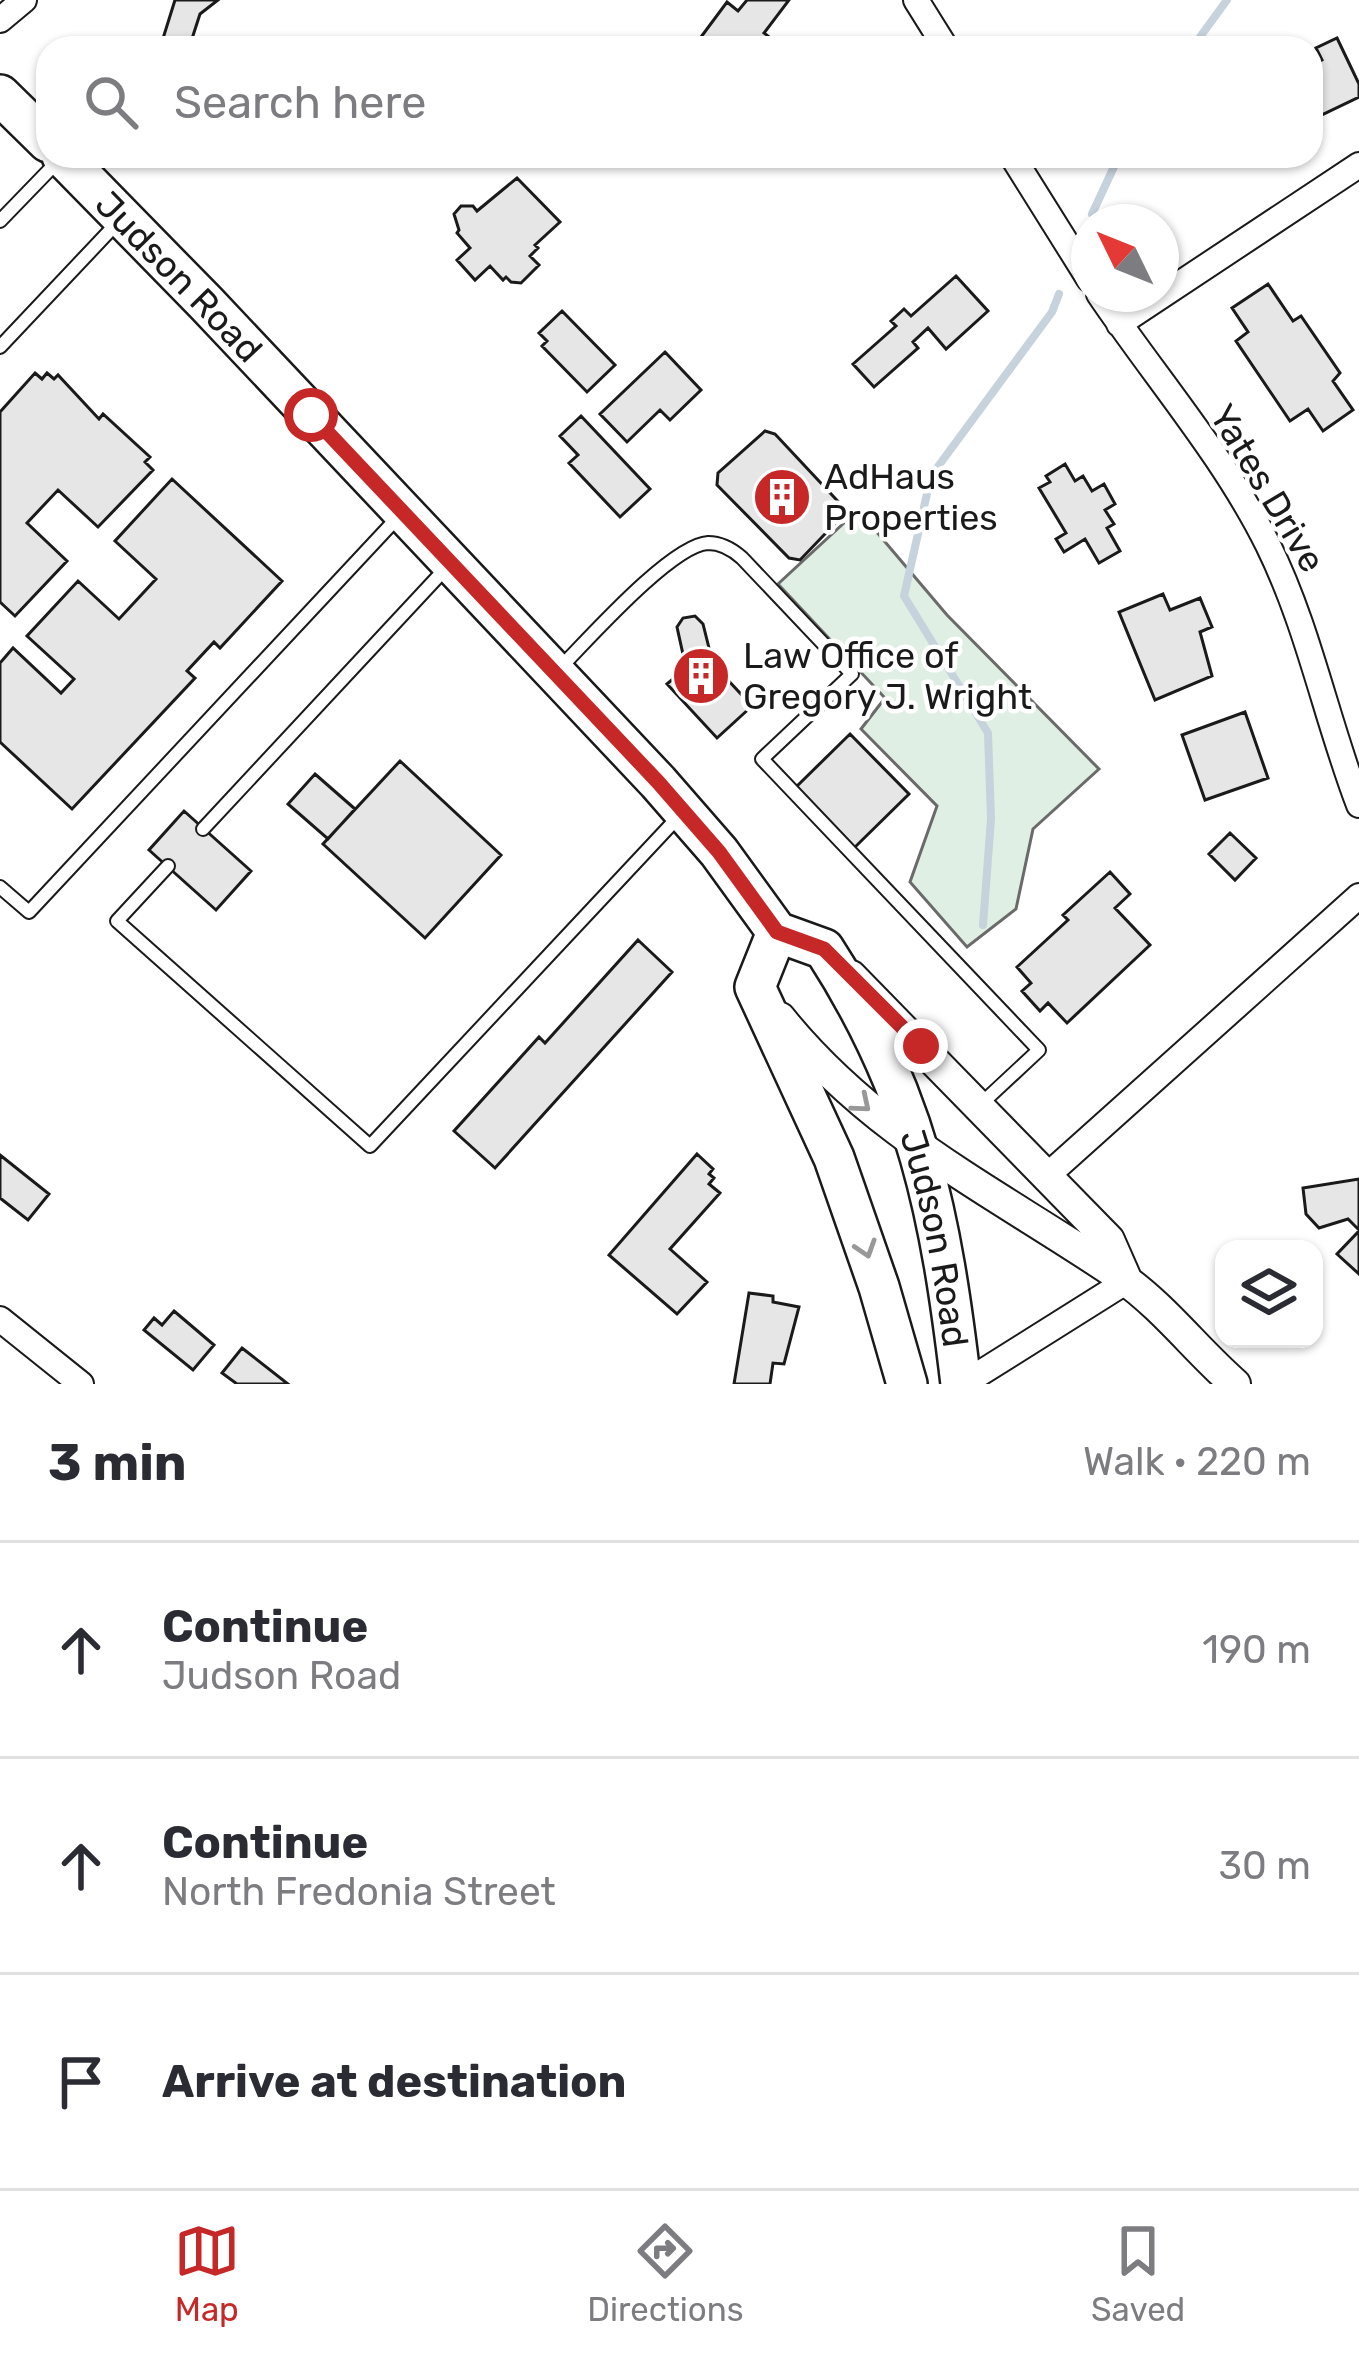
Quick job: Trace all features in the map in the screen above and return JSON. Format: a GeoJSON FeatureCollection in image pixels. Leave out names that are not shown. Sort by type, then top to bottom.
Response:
{"type":"FeatureCollection","features":[{"type":"Feature","properties":{"kind":"main road"},"geometry":{"type":"LineString","coordinates":[[0,95],[36,130]]}},
{"type":"Feature","properties":{"kind":"main road","name":"Judson Road"},"geometry":{"type":"LineString","coordinates":[[74,168],[556,671],[719,852],[777,932]]}},
{"type":"Feature","properties":{"kind":"main road"},"geometry":{"type":"LineString","coordinates":[[755,986],[777,932],[824,949]]}},
{"type":"Feature","properties":{"kind":"main road","name":"Judson Road"},"geometry":{"type":"LineString","coordinates":[[824,949],[897,1084],[921,1150],[942,1244],[962,1384]]}},
{"type":"Feature","properties":{"kind":"main road","name":"Judson Road"},"geometry":{"type":"LineString","coordinates":[[755,986],[834,1158],[907,1384]]}},
{"type":"Feature","properties":{"kind":"street"},"geometry":{"type":"LineString","coordinates":[[0,20],[24,0]]}},
{"type":"Feature","properties":{"kind":"street"},"geometry":{"type":"LineString","coordinates":[[916,0],[938,36]]}},
{"type":"Feature","properties":{"kind":"street"},"geometry":{"type":"LineString","coordinates":[[1119,324],[1359,165]]}},
{"type":"Feature","properties":{"kind":"street"},"geometry":{"type":"LineString","coordinates":[[1020,168],[1071,250]]}},
{"type":"Feature","properties":{"kind":"street","name":"Yates Drive"},"geometry":{"type":"LineString","coordinates":[[1111,312],[1239,494],[1266,541],[1299,616],[1359,805]]}},
{"type":"Feature","properties":{"kind":"street"},"geometry":{"type":"LineString","coordinates":[[1048,1174],[1359,896]]}},
{"type":"Feature","properties":{"kind":"street"},"geometry":{"type":"LineString","coordinates":[[824,949],[1109,1240],[1127,1281]]}},
{"type":"Feature","properties":{"kind":"street"},"geometry":{"type":"LineString","coordinates":[[755,986],[833,1079],[921,1150],[1127,1281],[1235,1384]]}},
{"type":"Feature","properties":{"kind":"street"},"geometry":{"type":"LineString","coordinates":[[962,1384],[1127,1281]]}},
{"type":"Feature","properties":{"kind":"street"},"geometry":{"type":"LineString","coordinates":[[0,1319],[81,1384]]}},
{"type":"Feature","properties":{"kind":"lane"},"geometry":{"type":"LineString","coordinates":[[0,221],[51,168]]}},
{"type":"Feature","properties":{"kind":"lane"},"geometry":{"type":"LineString","coordinates":[[0,347],[123,217]]}},
{"type":"Feature","properties":{"kind":"lane"},"geometry":{"type":"LineString","coordinates":[[0,886],[29,912],[404,511]]}},
{"type":"Feature","properties":{"kind":"lane"},"geometry":{"type":"LineString","coordinates":[[556,671],[662,567],[686,550],[710,543],[742,558],[852,674],[762,759],[1039,1050],[980,1105]]}},
{"type":"Feature","properties":{"kind":"lane"},"geometry":{"type":"LineString","coordinates":[[203,829],[452,562]]}},
{"type":"Feature","properties":{"kind":"lane"},"geometry":{"type":"LineString","coordinates":[[168,866],[117,921],[370,1147],[684,811]]}},
{"type":"Feature","properties":{"kind":"green space"},"geometry":{"type":"Polygon","coordinates":[[[858,510],[947,615],[1099,769],[1033,829],[1016,909],[967,947],[910,882],[937,806],[861,729],[885,698],[778,584],[858,510]]]}},
{"type":"Feature","properties":{"kind":"building"},"geometry":{"type":"Polygon","coordinates":[[[175,0],[218,0],[200,14],[193,36],[164,36],[175,0]]]}},
{"type":"Feature","properties":{"kind":"building"},"geometry":{"type":"Polygon","coordinates":[[[747,0],[789,0],[764,33],[768,36],[702,36],[727,2],[738,11],[747,0]]]}},
{"type":"Feature","properties":{"kind":"building"},"geometry":{"type":"Polygon","coordinates":[[[1337,38],[1359,84],[1359,97],[1323,114],[1323,45],[1337,38]]]}},
{"type":"Feature","properties":{"kind":"building"},"geometry":{"type":"Polygon","coordinates":[[[517,178],[560,222],[535,245],[538,248],[530,256],[539,265],[521,283],[503,280],[490,266],[475,280],[457,260],[470,248],[457,233],[454,214],[461,206],[477,211],[517,178]]]}},
{"type":"Feature","properties":{"kind":"building"},"geometry":{"type":"Polygon","coordinates":[[[956,276],[988,311],[946,349],[928,328],[913,342],[918,348],[874,387],[853,364],[896,326],[891,321],[904,309],[911,316],[956,276]]]}},
{"type":"Feature","properties":{"kind":"building"},"geometry":{"type":"Polygon","coordinates":[[[1268,284],[1293,321],[1301,316],[1340,373],[1333,381],[1353,410],[1323,431],[1308,409],[1290,421],[1236,341],[1248,332],[1232,308],[1268,284]]]}},
{"type":"Feature","properties":{"kind":"building"},"geometry":{"type":"Polygon","coordinates":[[[562,311],[615,365],[587,392],[542,346],[547,341],[539,333],[562,311]]]}},
{"type":"Feature","properties":{"kind":"building"},"geometry":{"type":"Polygon","coordinates":[[[665,352],[701,390],[670,420],[660,410],[627,442],[600,414],[665,352]]]}},
{"type":"Feature","properties":{"kind":"building"},"geometry":{"type":"Polygon","coordinates":[[[35,373],[42,379],[47,373],[54,379],[58,375],[99,419],[103,414],[150,457],[145,462],[153,470],[98,527],[58,490],[27,523],[67,561],[15,616],[0,602],[0,412],[35,373]]]}},
{"type":"Feature","properties":{"kind":"building"},"geometry":{"type":"Polygon","coordinates":[[[581,416],[650,489],[620,517],[569,463],[578,455],[560,436],[581,416]]]}},
{"type":"Feature","properties":{"kind":"building","name":"AdHaus Properties"},"geometry":{"type":"Polygon","coordinates":[[[765,431],[775,434],[847,511],[800,560],[789,558],[717,485],[718,473],[765,431]]]}},
{"type":"Feature","properties":{"kind":"building"},"geometry":{"type":"Polygon","coordinates":[[[1065,464],[1075,481],[1083,476],[1092,491],[1104,484],[1115,504],[1105,510],[1114,524],[1107,528],[1120,551],[1099,563],[1085,539],[1064,552],[1056,539],[1066,533],[1039,488],[1050,482],[1046,476],[1065,464]]]}},
{"type":"Feature","properties":{"kind":"building"},"geometry":{"type":"Polygon","coordinates":[[[172,479],[282,581],[220,648],[214,642],[187,671],[195,678],[72,809],[0,742],[0,663],[13,648],[61,693],[74,679],[27,636],[78,581],[119,619],[156,579],[115,541],[172,479]]]}},
{"type":"Feature","properties":{"kind":"building"},"geometry":{"type":"Polygon","coordinates":[[[1163,594],[1170,610],[1200,598],[1212,627],[1200,632],[1212,676],[1155,700],[1119,612],[1163,594]]]}},
{"type":"Feature","properties":{"kind":"building","name":"Law Office of Gregory J. Wright"},"geometry":{"type":"Polygon","coordinates":[[[695,616],[703,624],[713,664],[752,706],[717,738],[667,684],[686,668],[677,627],[683,618],[695,616]]]}},
{"type":"Feature","properties":{"kind":"building"},"geometry":{"type":"Polygon","coordinates":[[[1245,712],[1268,778],[1205,800],[1182,735],[1245,712]]]}},
{"type":"Feature","properties":{"kind":"building"},"geometry":{"type":"Polygon","coordinates":[[[850,734],[909,794],[852,850],[793,790],[850,734]]]}},
{"type":"Feature","properties":{"kind":"building"},"geometry":{"type":"Polygon","coordinates":[[[400,761],[501,855],[425,938],[323,844],[400,761]]]}},
{"type":"Feature","properties":{"kind":"building"},"geometry":{"type":"Polygon","coordinates":[[[315,774],[355,809],[328,839],[288,804],[315,774]]]}},
{"type":"Feature","properties":{"kind":"building"},"geometry":{"type":"Polygon","coordinates":[[[184,811],[251,871],[216,910],[149,850],[184,811]]]}},
{"type":"Feature","properties":{"kind":"building"},"geometry":{"type":"Polygon","coordinates":[[[1230,833],[1256,858],[1235,880],[1209,854],[1230,833]]]}},
{"type":"Feature","properties":{"kind":"building"},"geometry":{"type":"Polygon","coordinates":[[[1110,872],[1130,894],[1115,908],[1150,945],[1067,1023],[1048,1003],[1040,1011],[1022,991],[1031,983],[1017,967],[1110,872]]]}},
{"type":"Feature","properties":{"kind":"building"},"geometry":{"type":"Polygon","coordinates":[[[638,940],[672,972],[495,1168],[454,1131],[539,1037],[545,1043],[638,940]]]}},
{"type":"Feature","properties":{"kind":"building"},"geometry":{"type":"Polygon","coordinates":[[[697,1154],[713,1169],[709,1184],[720,1193],[670,1249],[707,1282],[677,1314],[609,1255],[697,1154]]]}},
{"type":"Feature","properties":{"kind":"building"},"geometry":{"type":"Polygon","coordinates":[[[0,1155],[49,1194],[28,1220],[0,1198],[0,1155]]]}},
{"type":"Feature","properties":{"kind":"building"},"geometry":{"type":"Polygon","coordinates":[[[1359,1179],[1359,1230],[1348,1219],[1319,1228],[1306,1214],[1303,1188],[1359,1179]]]}},
{"type":"Feature","properties":{"kind":"building"},"geometry":{"type":"Polygon","coordinates":[[[1359,1231],[1359,1274],[1337,1254],[1359,1231]]]}},
{"type":"Feature","properties":{"kind":"building"},"geometry":{"type":"Polygon","coordinates":[[[749,1293],[799,1307],[784,1364],[773,1363],[770,1384],[734,1384],[749,1293]]]}},
{"type":"Feature","properties":{"kind":"building"},"geometry":{"type":"Polygon","coordinates":[[[174,1311],[214,1345],[193,1370],[144,1330],[154,1318],[162,1325],[174,1311]]]}},
{"type":"Feature","properties":{"kind":"building"},"geometry":{"type":"Polygon","coordinates":[[[242,1348],[288,1384],[237,1384],[222,1373],[242,1348]]]}},
{"type":"Feature","properties":{"kind":"waterway"},"geometry":{"type":"LineString","coordinates":[[1201,36],[1227,0]]}},
{"type":"Feature","properties":{"kind":"waterway"},"geometry":{"type":"LineString","coordinates":[[1097,204],[1113,168]]}},
{"type":"Feature","properties":{"kind":"waterway"},"geometry":{"type":"LineString","coordinates":[[983,925],[991,819],[988,733],[904,596],[931,476],[1052,312],[1059,294]]}},
{"type":"Feature","properties":{"kind":"place","name":"AdHaus Properties"},"geometry":{"type":"Point","coordinates":[782,497]}},
{"type":"Feature","properties":{"kind":"place","name":"Law Office of Gregory J. Wright"},"geometry":{"type":"Point","coordinates":[701,676]}},
{"type":"Feature","properties":{"kind":"route"},"geometry":{"type":"LineString","coordinates":[[311,415],[658,782],[719,852],[777,932],[824,949],[921,1046]]}}]}
